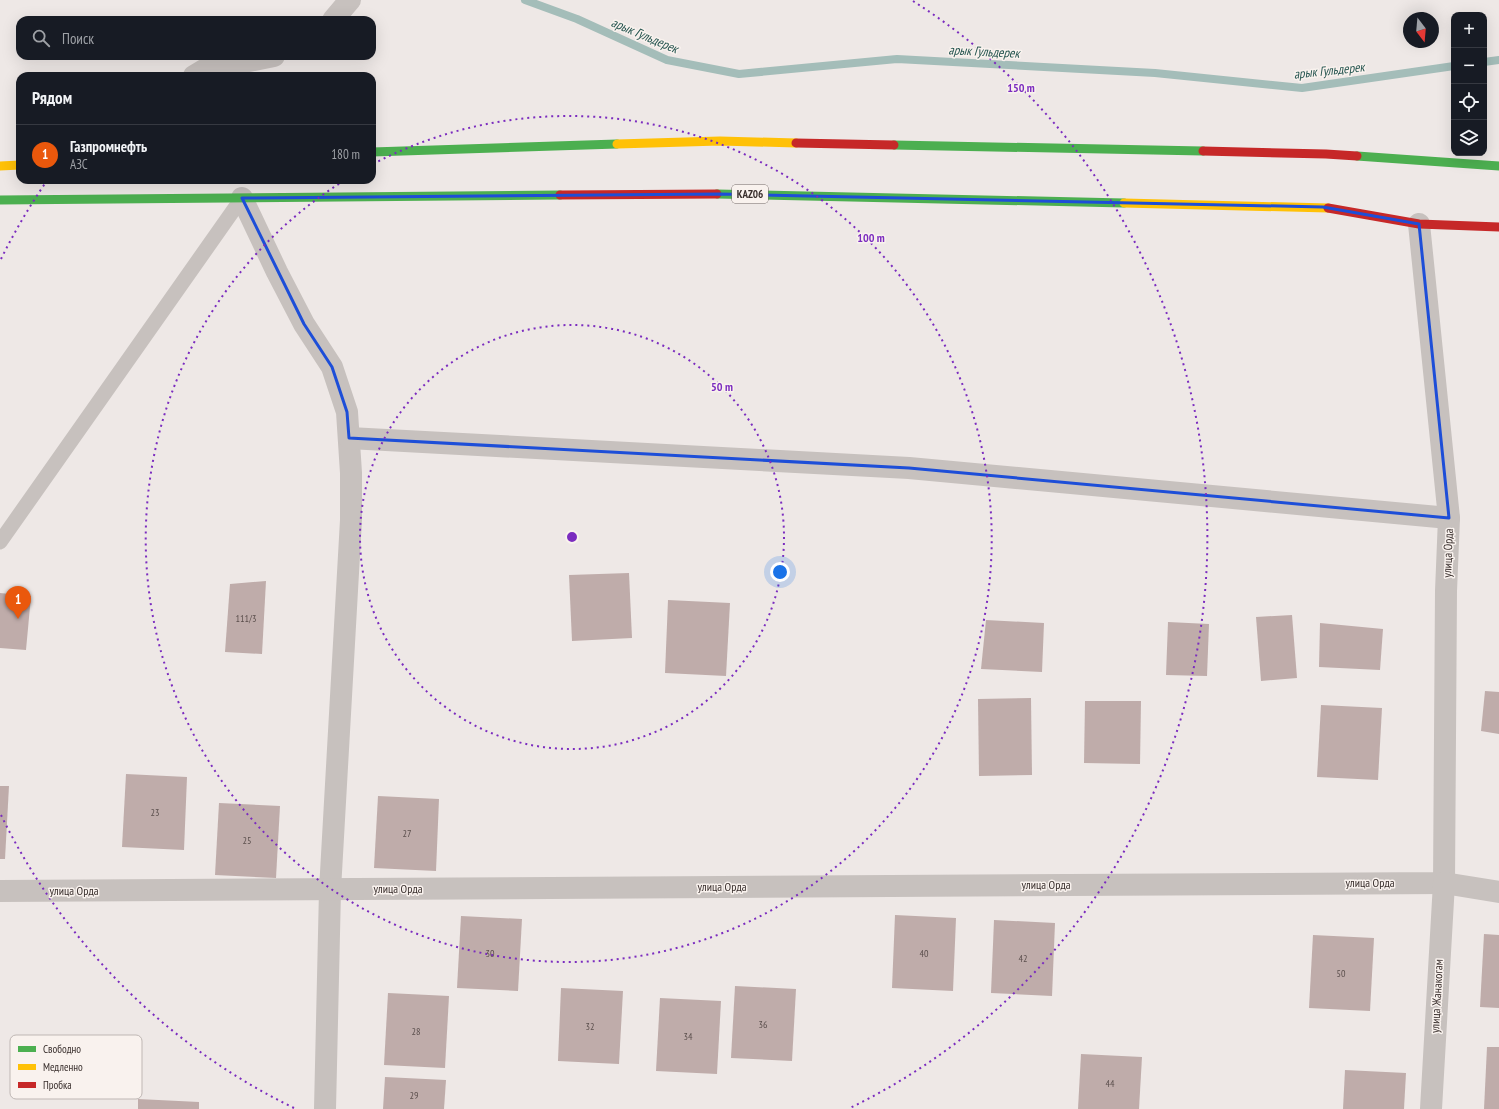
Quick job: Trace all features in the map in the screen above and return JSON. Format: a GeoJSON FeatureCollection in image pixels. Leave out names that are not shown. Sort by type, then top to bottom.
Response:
{"type":"FeatureCollection","features":[{"type":"Feature","properties":{"kind":"highway"},"geometry":{"type":"LineString","coordinates":[[376,152],[720,141],[1326,154],[1499,166]]}},
{"type":"Feature","properties":{"kind":"highway"},"geometry":{"type":"LineString","coordinates":[[0,166],[16,165]]}},
{"type":"Feature","properties":{"kind":"highway","name":"KАZ06"},"geometry":{"type":"LineString","coordinates":[[0,200],[242,192],[720,194],[1323,207],[1419,224],[1499,227]]}},
{"type":"Feature","properties":{"kind":"street"},"geometry":{"type":"LineString","coordinates":[[336,16],[350,0]]}},
{"type":"Feature","properties":{"kind":"street"},"geometry":{"type":"LineString","coordinates":[[201,72],[204,70],[254,60]]}},
{"type":"Feature","properties":{"kind":"street"},"geometry":{"type":"LineString","coordinates":[[242,192],[277,272],[304,324],[332,367],[347,412],[351,473],[351,520],[330,890],[324,1109]]}},
{"type":"Feature","properties":{"kind":"street","name":"улица Орда"},"geometry":{"type":"LineString","coordinates":[[1419,224],[1449,518],[1446,591],[1444,883]]}},
{"type":"Feature","properties":{"kind":"street"},"geometry":{"type":"LineString","coordinates":[[349,438],[909,468],[1449,518]]}},
{"type":"Feature","properties":{"kind":"street","name":"улица Орда"},"geometry":{"type":"LineString","coordinates":[[0,891],[1444,883],[1499,892]]}},
{"type":"Feature","properties":{"kind":"street","name":"улица Жанакогам"},"geometry":{"type":"LineString","coordinates":[[1431,1109],[1444,883]]}},
{"type":"Feature","properties":{"kind":"lane"},"geometry":{"type":"LineString","coordinates":[[0,542],[242,192]]}},
{"type":"Feature","properties":{"kind":"highlighted area"},"geometry":{"type":"Polygon","coordinates":[[[720,194],[1323,207],[1419,224],[1449,518],[909,468],[349,438],[347,412],[332,367],[304,324],[242,198],[720,194]]]}},
{"type":"Feature","properties":{"kind":"building"},"geometry":{"type":"Polygon","coordinates":[[[629,573],[632,638],[572,641],[569,575],[629,573]]]}},
{"type":"Feature","properties":{"kind":"building"},"geometry":{"type":"Polygon","coordinates":[[[266,581],[262,654],[225,652],[230,584],[266,581]]]}},
{"type":"Feature","properties":{"kind":"building"},"geometry":{"type":"Polygon","coordinates":[[[0,593],[31,596],[26,650],[0,648],[0,593]]]}},
{"type":"Feature","properties":{"kind":"building"},"geometry":{"type":"Polygon","coordinates":[[[668,600],[730,603],[726,676],[665,673],[668,600]]]}},
{"type":"Feature","properties":{"kind":"building"},"geometry":{"type":"Polygon","coordinates":[[[1292,615],[1297,678],[1261,681],[1256,617],[1292,615]]]}},
{"type":"Feature","properties":{"kind":"building"},"geometry":{"type":"Polygon","coordinates":[[[986,620],[1044,623],[1042,672],[981,669],[986,620]]]}},
{"type":"Feature","properties":{"kind":"building"},"geometry":{"type":"Polygon","coordinates":[[[1168,622],[1209,624],[1207,676],[1166,675],[1168,622]]]}},
{"type":"Feature","properties":{"kind":"building"},"geometry":{"type":"Polygon","coordinates":[[[1320,623],[1383,629],[1380,670],[1319,667],[1320,623]]]}},
{"type":"Feature","properties":{"kind":"building"},"geometry":{"type":"Polygon","coordinates":[[[1485,691],[1499,692],[1499,734],[1481,731],[1485,691]]]}},
{"type":"Feature","properties":{"kind":"building"},"geometry":{"type":"Polygon","coordinates":[[[1031,698],[1032,775],[979,776],[978,699],[1031,698]]]}},
{"type":"Feature","properties":{"kind":"building"},"geometry":{"type":"Polygon","coordinates":[[[1085,701],[1141,701],[1140,764],[1084,763],[1085,701]]]}},
{"type":"Feature","properties":{"kind":"building"},"geometry":{"type":"Polygon","coordinates":[[[1321,705],[1382,708],[1378,780],[1317,777],[1321,705]]]}},
{"type":"Feature","properties":{"kind":"building"},"geometry":{"type":"Polygon","coordinates":[[[126,774],[187,777],[184,850],[122,847],[126,774]]]}},
{"type":"Feature","properties":{"kind":"building"},"geometry":{"type":"Polygon","coordinates":[[[0,786],[9,786],[5,859],[0,859],[0,786]]]}},
{"type":"Feature","properties":{"kind":"building"},"geometry":{"type":"Polygon","coordinates":[[[378,796],[439,799],[436,871],[374,868],[378,796]]]}},
{"type":"Feature","properties":{"kind":"building"},"geometry":{"type":"Polygon","coordinates":[[[219,803],[280,806],[276,878],[215,875],[219,803]]]}},
{"type":"Feature","properties":{"kind":"building"},"geometry":{"type":"Polygon","coordinates":[[[895,915],[956,918],[953,991],[892,988],[895,915]]]}},
{"type":"Feature","properties":{"kind":"building"},"geometry":{"type":"Polygon","coordinates":[[[461,916],[522,919],[518,991],[457,988],[461,916]]]}},
{"type":"Feature","properties":{"kind":"building"},"geometry":{"type":"Polygon","coordinates":[[[994,920],[1055,923],[1052,996],[991,993],[994,920]]]}},
{"type":"Feature","properties":{"kind":"building"},"geometry":{"type":"Polygon","coordinates":[[[1484,934],[1499,935],[1499,1008],[1480,1007],[1484,934]]]}},
{"type":"Feature","properties":{"kind":"building"},"geometry":{"type":"Polygon","coordinates":[[[1313,935],[1374,938],[1370,1011],[1309,1008],[1313,935]]]}},
{"type":"Feature","properties":{"kind":"building"},"geometry":{"type":"Polygon","coordinates":[[[735,986],[796,989],[792,1061],[731,1058],[735,986]]]}},
{"type":"Feature","properties":{"kind":"building"},"geometry":{"type":"Polygon","coordinates":[[[561,988],[623,991],[619,1064],[558,1061],[561,988]]]}},
{"type":"Feature","properties":{"kind":"building"},"geometry":{"type":"Polygon","coordinates":[[[388,993],[449,996],[445,1068],[384,1065],[388,993]]]}},
{"type":"Feature","properties":{"kind":"building"},"geometry":{"type":"Polygon","coordinates":[[[660,998],[721,1001],[717,1074],[656,1071],[660,998]]]}},
{"type":"Feature","properties":{"kind":"building"},"geometry":{"type":"Polygon","coordinates":[[[1487,1047],[1499,1047],[1499,1109],[1484,1109],[1487,1047]]]}},
{"type":"Feature","properties":{"kind":"building"},"geometry":{"type":"Polygon","coordinates":[[[1081,1054],[1142,1057],[1139,1109],[1078,1109],[1081,1054]]]}},
{"type":"Feature","properties":{"kind":"building"},"geometry":{"type":"Polygon","coordinates":[[[1345,1070],[1406,1073],[1404,1109],[1343,1109],[1345,1070]]]}},
{"type":"Feature","properties":{"kind":"building"},"geometry":{"type":"Polygon","coordinates":[[[385,1077],[446,1080],[444,1109],[383,1109],[385,1077]]]}},
{"type":"Feature","properties":{"kind":"building"},"geometry":{"type":"Polygon","coordinates":[[[138,1099],[199,1102],[199,1109],[138,1109],[138,1099]]]}},
{"type":"Feature","properties":{"kind":"waterway","name":"арык Гульдерек"},"geometry":{"type":"LineString","coordinates":[[525,0],[577,19],[667,60],[739,74],[897,59],[1155,73],[1302,88],[1451,66]]}},
{"type":"Feature","properties":{"kind":"waterway","name":"арык Гульдерек"},"geometry":{"type":"LineString","coordinates":[[1487,62],[1499,60]]}},
{"type":"Feature","properties":{"kind":"traffic: fast"},"geometry":{"type":"LineString","coordinates":[[376,152],[617,144]]}},
{"type":"Feature","properties":{"kind":"traffic: fast"},"geometry":{"type":"LineString","coordinates":[[894,145],[1203,151]]}},
{"type":"Feature","properties":{"kind":"traffic: fast"},"geometry":{"type":"LineString","coordinates":[[1357,156],[1499,166]]}},
{"type":"Feature","properties":{"kind":"traffic: fast"},"geometry":{"type":"LineString","coordinates":[[717,194],[1124,203]]}},
{"type":"Feature","properties":{"kind":"traffic: fast"},"geometry":{"type":"LineString","coordinates":[[0,200],[560,195]]}},
{"type":"Feature","properties":{"kind":"traffic: slow"},"geometry":{"type":"LineString","coordinates":[[617,144],[720,141],[796,143]]}},
{"type":"Feature","properties":{"kind":"traffic: slow"},"geometry":{"type":"LineString","coordinates":[[0,166],[16,165]]}},
{"type":"Feature","properties":{"kind":"traffic: slow"},"geometry":{"type":"LineString","coordinates":[[1124,203],[1328,208]]}},
{"type":"Feature","properties":{"kind":"traffic: jam"},"geometry":{"type":"LineString","coordinates":[[796,143],[894,145]]}},
{"type":"Feature","properties":{"kind":"traffic: jam"},"geometry":{"type":"LineString","coordinates":[[1203,151],[1357,156]]}},
{"type":"Feature","properties":{"kind":"traffic: jam"},"geometry":{"type":"LineString","coordinates":[[560,195],[717,194]]}},
{"type":"Feature","properties":{"kind":"traffic: jam"},"geometry":{"type":"LineString","coordinates":[[1328,208],[1419,224],[1499,227]]}},
{"type":"Feature","properties":{"kind":"place","name":"Газпромнефть"},"geometry":{"type":"Point","coordinates":[18,619]}}]}
